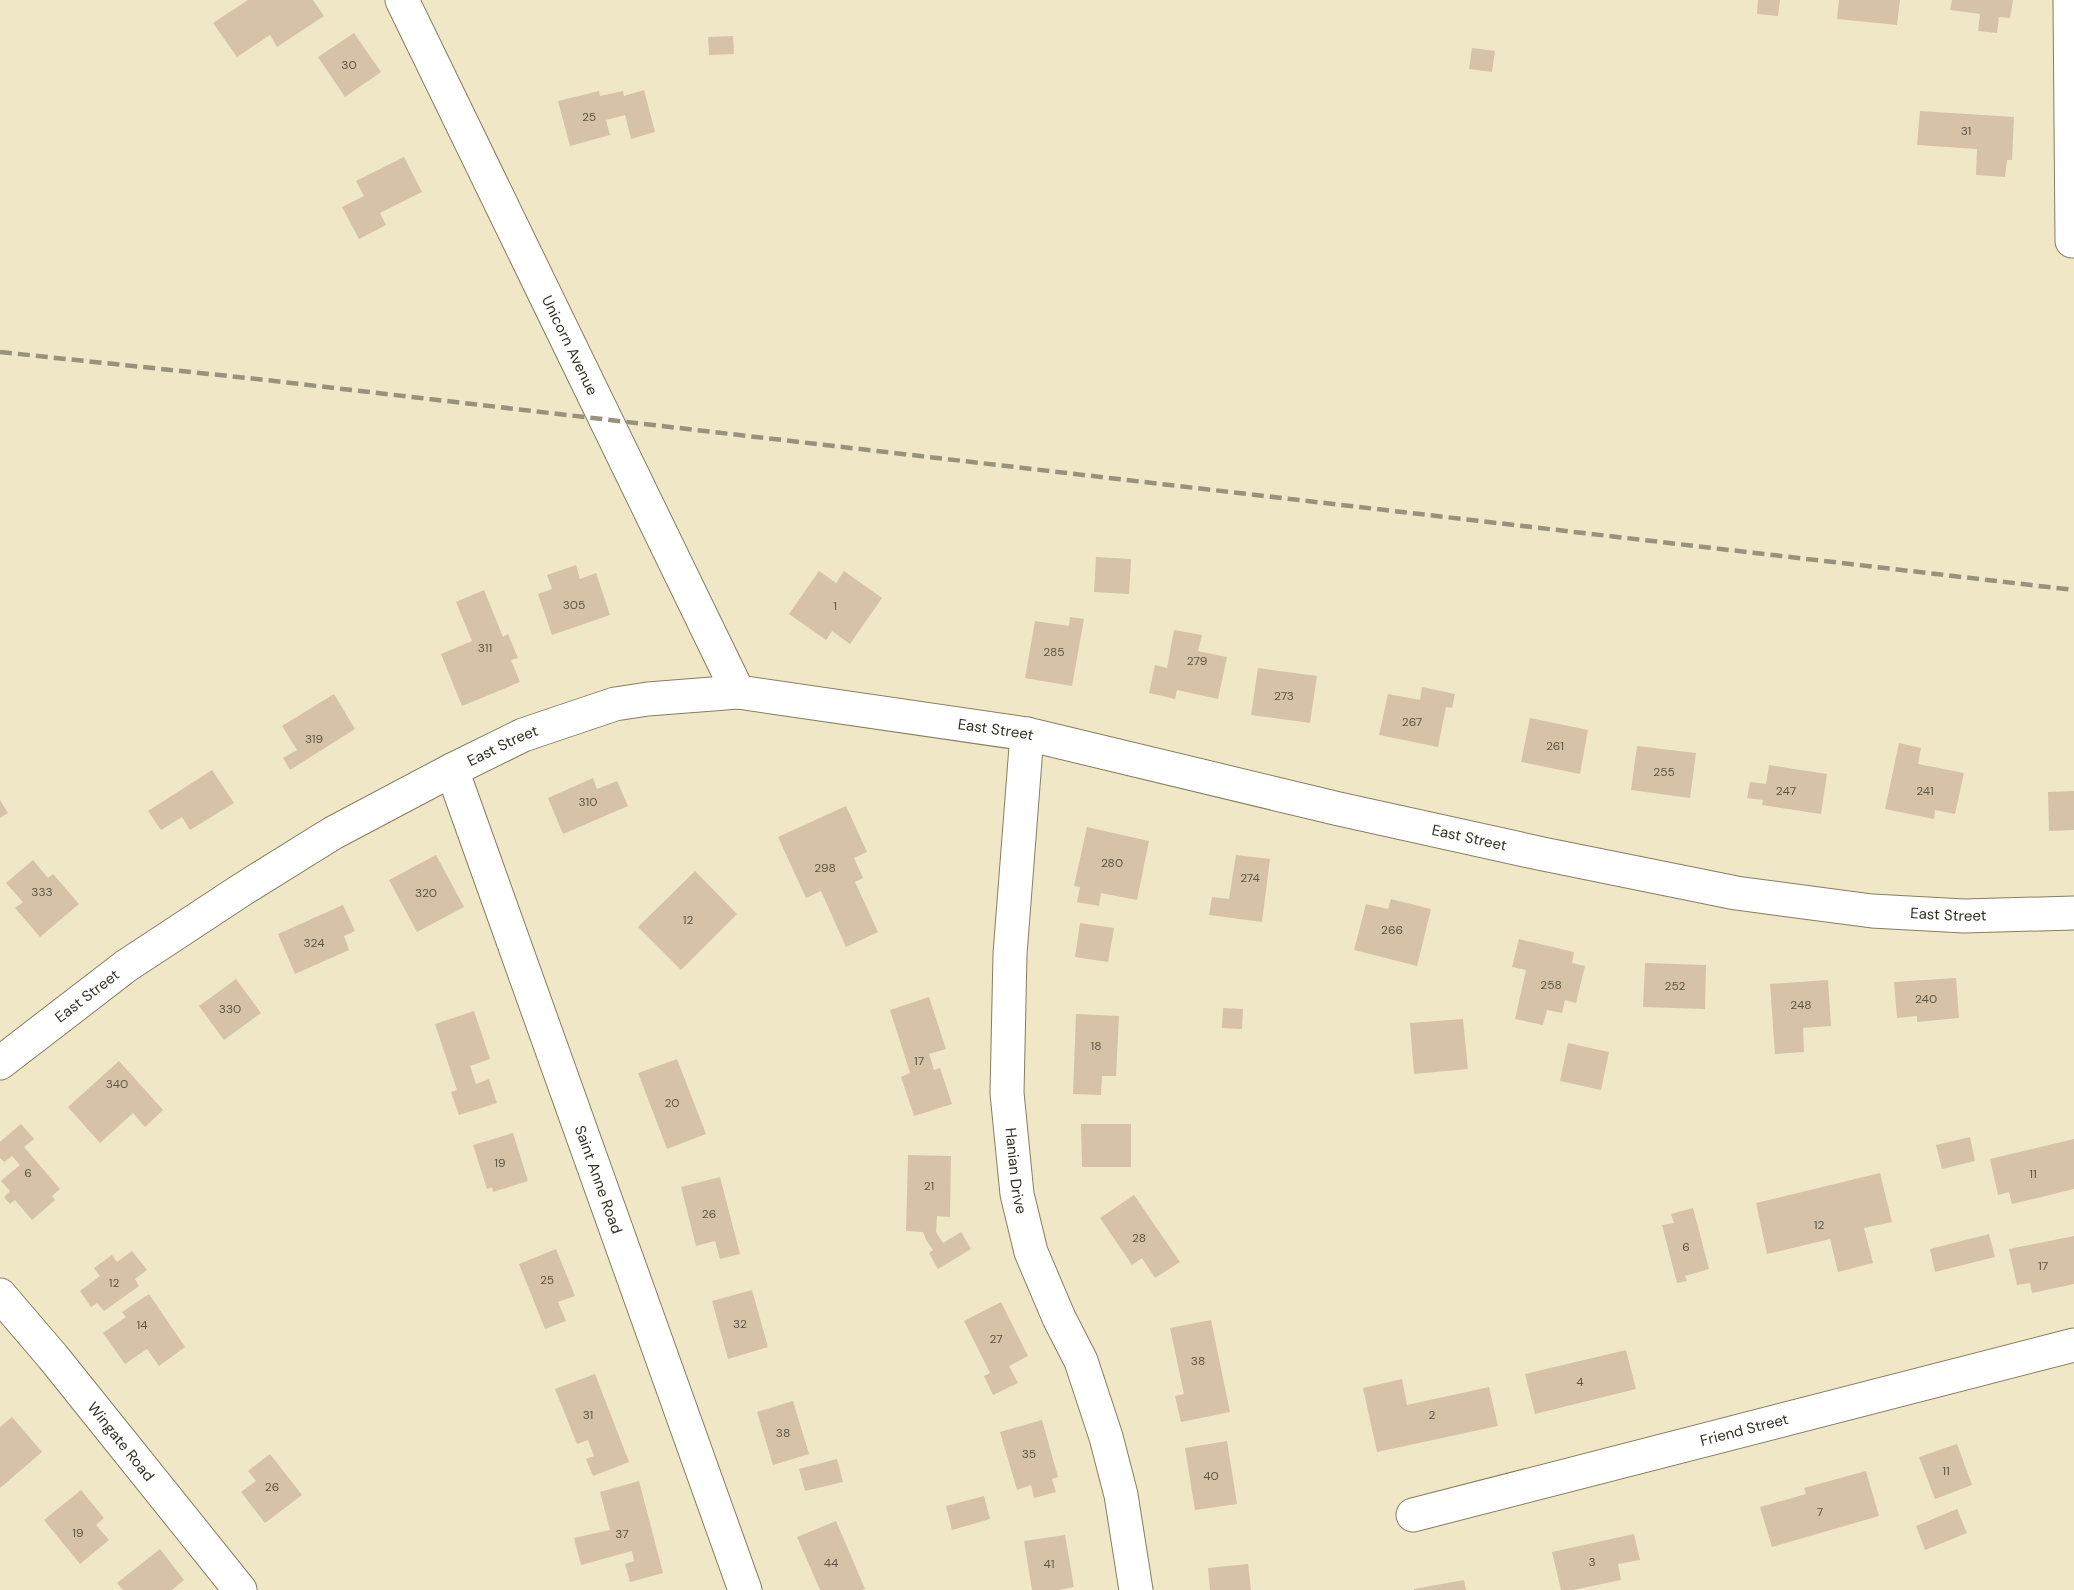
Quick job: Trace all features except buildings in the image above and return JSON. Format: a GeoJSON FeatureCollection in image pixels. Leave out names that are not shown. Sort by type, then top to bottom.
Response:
{"type":"FeatureCollection","features":[{"type":"Feature","properties":{"kind":"street","name":"Unicorn Avenue"},"geometry":{"type":"LineString","coordinates":[[402,0],[738,692]]}},
{"type":"Feature","properties":{"kind":"street"},"geometry":{"type":"LineString","coordinates":[[2070,0],[2072,241]]}},
{"type":"Feature","properties":{"kind":"street","name":"East Street"},"geometry":{"type":"LineString","coordinates":[[0,1063],[126,966],[243,890],[333,833],[452,770],[523,735],[615,704],[738,692],[1027,734],[1339,809],[1736,893],[1872,911],[1964,916],[2074,913]]}},
{"type":"Feature","properties":{"kind":"street","name":"Hanian Drive"},"geometry":{"type":"LineString","coordinates":[[1027,734],[1010,954],[1007,1093],[1017,1194],[1031,1252],[1059,1318],[1081,1361],[1106,1437],[1121,1495],[1136,1590]]}},
{"type":"Feature","properties":{"kind":"street","name":"Saint Anne Road"},"geometry":{"type":"LineString","coordinates":[[452,770],[745,1590]]}},
{"type":"Feature","properties":{"kind":"street","name":"Wingate Road"},"geometry":{"type":"LineString","coordinates":[[0,1294],[240,1590]]}},
{"type":"Feature","properties":{"kind":"street","name":"Friend Street"},"geometry":{"type":"LineString","coordinates":[[1413,1515],[2074,1345]]}},
{"type":"Feature","properties":{"kind":"railway"},"geometry":{"type":"LineString","coordinates":[[0,352],[257,379],[2074,590]]}}]}
